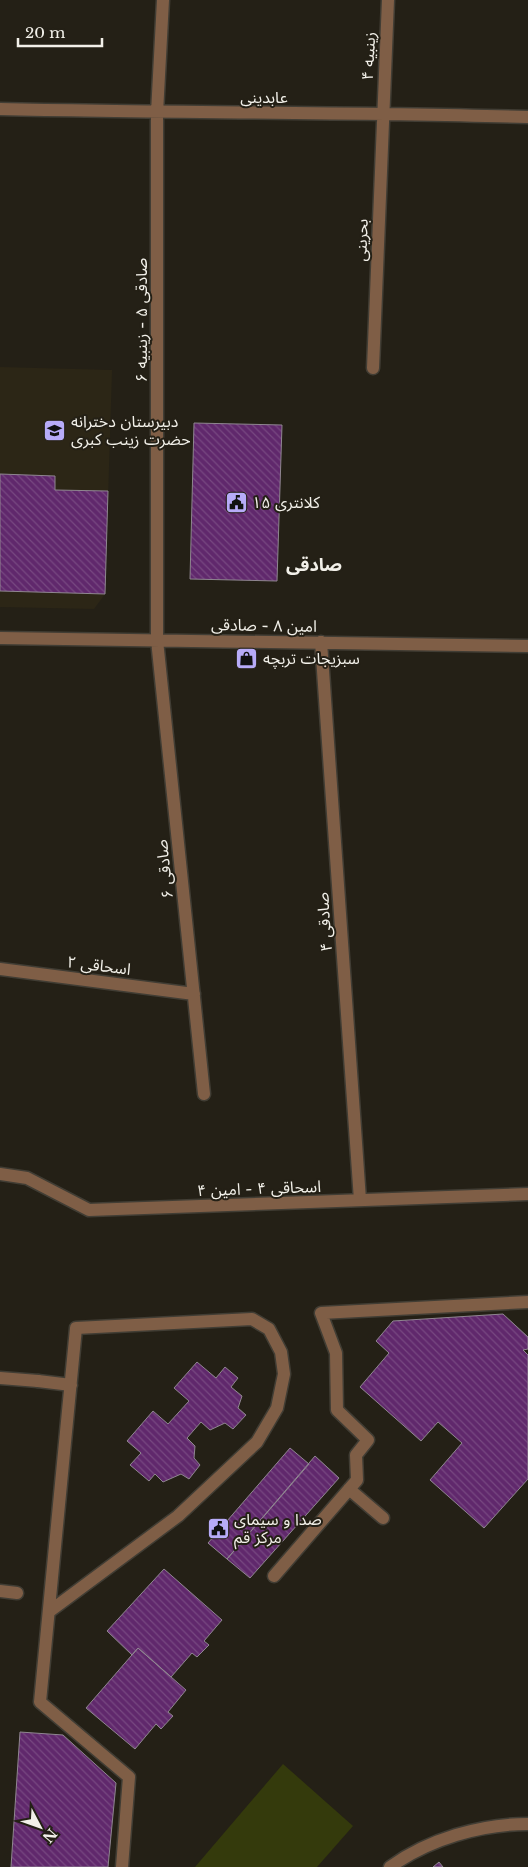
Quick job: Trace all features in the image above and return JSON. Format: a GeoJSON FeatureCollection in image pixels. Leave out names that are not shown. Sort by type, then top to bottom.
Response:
{"type":"FeatureCollection","features":[{"type":"Feature","properties":{"kind":"street","name":"صادقی ۵ - زینبیه ۶"},"geometry":{"type":"LineString","coordinates":[[157,640],[158,113],[163,0]]}},
{"type":"Feature","properties":{"kind":"street","name":"زینبیه ۴"},"geometry":{"type":"LineString","coordinates":[[382,113],[388,0]]}},
{"type":"Feature","properties":{"kind":"street","name":"عابدینی"},"geometry":{"type":"LineString","coordinates":[[0,109],[158,113],[382,113],[528,117]]}},
{"type":"Feature","properties":{"kind":"street","name":"بحرینی"},"geometry":{"type":"LineString","coordinates":[[373,368],[382,113]]}},
{"type":"Feature","properties":{"kind":"street","name":"امین ۸ - صادقی"},"geometry":{"type":"LineString","coordinates":[[0,638],[528,646]]}},
{"type":"Feature","properties":{"kind":"street","name":"صادقی ۶"},"geometry":{"type":"LineString","coordinates":[[157,640],[204,1094]]}},
{"type":"Feature","properties":{"kind":"street","name":"صادقی ۴"},"geometry":{"type":"LineString","coordinates":[[321,642],[360,1200]]}},
{"type":"Feature","properties":{"kind":"street","name":"اسحاقی ۲"},"geometry":{"type":"LineString","coordinates":[[0,969],[194,994]]}},
{"type":"Feature","properties":{"kind":"street","name":"اسحاقی ۴ - امین ۴"},"geometry":{"type":"LineString","coordinates":[[0,1174],[28,1178],[89,1210],[528,1194]]}},
{"type":"Feature","properties":{"kind":"street"},"geometry":{"type":"LineString","coordinates":[[274,1576],[357,1480],[356,1455],[368,1440],[337,1410],[336,1353],[321,1312],[528,1302]]}},
{"type":"Feature","properties":{"kind":"street"},"geometry":{"type":"LineString","coordinates":[[50,1610],[178,1516],[257,1442],[277,1408],[284,1374],[281,1352],[269,1329],[252,1319],[76,1328],[40,1702],[129,1777],[122,1867]]}},
{"type":"Feature","properties":{"kind":"street"},"geometry":{"type":"LineString","coordinates":[[0,1378],[71,1385]]}},
{"type":"Feature","properties":{"kind":"street"},"geometry":{"type":"LineString","coordinates":[[349,1489],[383,1518]]}},
{"type":"Feature","properties":{"kind":"street"},"geometry":{"type":"LineString","coordinates":[[0,1591],[17,1593]]}},
{"type":"Feature","properties":{"kind":"street"},"geometry":{"type":"LineString","coordinates":[[390,1867],[407,1854],[453,1836],[506,1824],[528,1824]]}},
{"type":"Feature","properties":{"kind":"shaded area","name":"دبیرستان دخترانه حضرت زینب کبری"},"geometry":{"type":"Polygon","coordinates":[[[0,367],[112,370],[105,594],[94,609],[0,607],[0,367]]]}},
{"type":"Feature","properties":{"kind":"green space"},"geometry":{"type":"Polygon","coordinates":[[[283,1764],[353,1826],[317,1867],[195,1867],[283,1764]]]}},
{"type":"Feature","properties":{"kind":"building","name":"کلانتری ۱۵"},"geometry":{"type":"Polygon","coordinates":[[[194,423],[282,425],[277,581],[190,579],[194,423]]]}},
{"type":"Feature","properties":{"kind":"building"},"geometry":{"type":"Polygon","coordinates":[[[0,474],[55,476],[55,490],[108,491],[105,594],[0,591],[0,474]]]}},
{"type":"Feature","properties":{"kind":"building"},"geometry":{"type":"Polygon","coordinates":[[[503,1314],[528,1337],[528,1349],[523,1350],[528,1355],[528,1479],[484,1528],[430,1480],[462,1443],[438,1422],[421,1441],[360,1387],[389,1353],[376,1341],[393,1321],[503,1314]]]}},
{"type":"Feature","properties":{"kind":"building"},"geometry":{"type":"Polygon","coordinates":[[[197,1362],[216,1378],[225,1367],[238,1378],[231,1387],[242,1396],[238,1408],[246,1415],[233,1429],[225,1423],[210,1430],[201,1422],[187,1438],[195,1446],[194,1458],[200,1465],[189,1479],[181,1474],[163,1482],[155,1474],[149,1481],[130,1465],[141,1453],[127,1441],[153,1411],[168,1424],[189,1401],[174,1388],[197,1362]]]}},
{"type":"Feature","properties":{"kind":"building"},"geometry":{"type":"Polygon","coordinates":[[[290,1448],[309,1464],[227,1559],[208,1543],[290,1448]]]}},
{"type":"Feature","properties":{"kind":"building"},"geometry":{"type":"Polygon","coordinates":[[[315,1456],[339,1478],[250,1578],[227,1559],[315,1456]]]}},
{"type":"Feature","properties":{"kind":"building"},"geometry":{"type":"Polygon","coordinates":[[[164,1569],[222,1620],[204,1641],[209,1645],[197,1657],[192,1653],[171,1677],[138,1648],[132,1655],[107,1631],[164,1569]]]}},
{"type":"Feature","properties":{"kind":"building"},"geometry":{"type":"Polygon","coordinates":[[[138,1648],[186,1690],[168,1712],[173,1716],[161,1729],[156,1724],[135,1749],[86,1708],[138,1648]]]}},
{"type":"Feature","properties":{"kind":"building"},"geometry":{"type":"Polygon","coordinates":[[[20,1732],[63,1735],[116,1783],[108,1867],[11,1867],[20,1732]]]}},
{"type":"Feature","properties":{"kind":"building"},"geometry":{"type":"Polygon","coordinates":[[[439,1862],[443,1867],[433,1867],[439,1862]]]}},
{"type":"Feature","properties":{"kind":"place","name":"دبیرستان دخترانه حضرت زینب کبری"},"geometry":{"type":"Point","coordinates":[55,430]}},
{"type":"Feature","properties":{"kind":"place","name":"کلانتری ۱۵"},"geometry":{"type":"Point","coordinates":[236,502]}},
{"type":"Feature","properties":{"kind":"place","name":"سبزیجات تربچه"},"geometry":{"type":"Point","coordinates":[247,658]}},
{"type":"Feature","properties":{"kind":"place","name":"صدا و سیمای مرکز قم"},"geometry":{"type":"Point","coordinates":[218,1528]}},
{"type":"Feature","properties":{"kind":"district","name":"صادقی"},"geometry":{"type":"Point","coordinates":[314,565]}}]}
